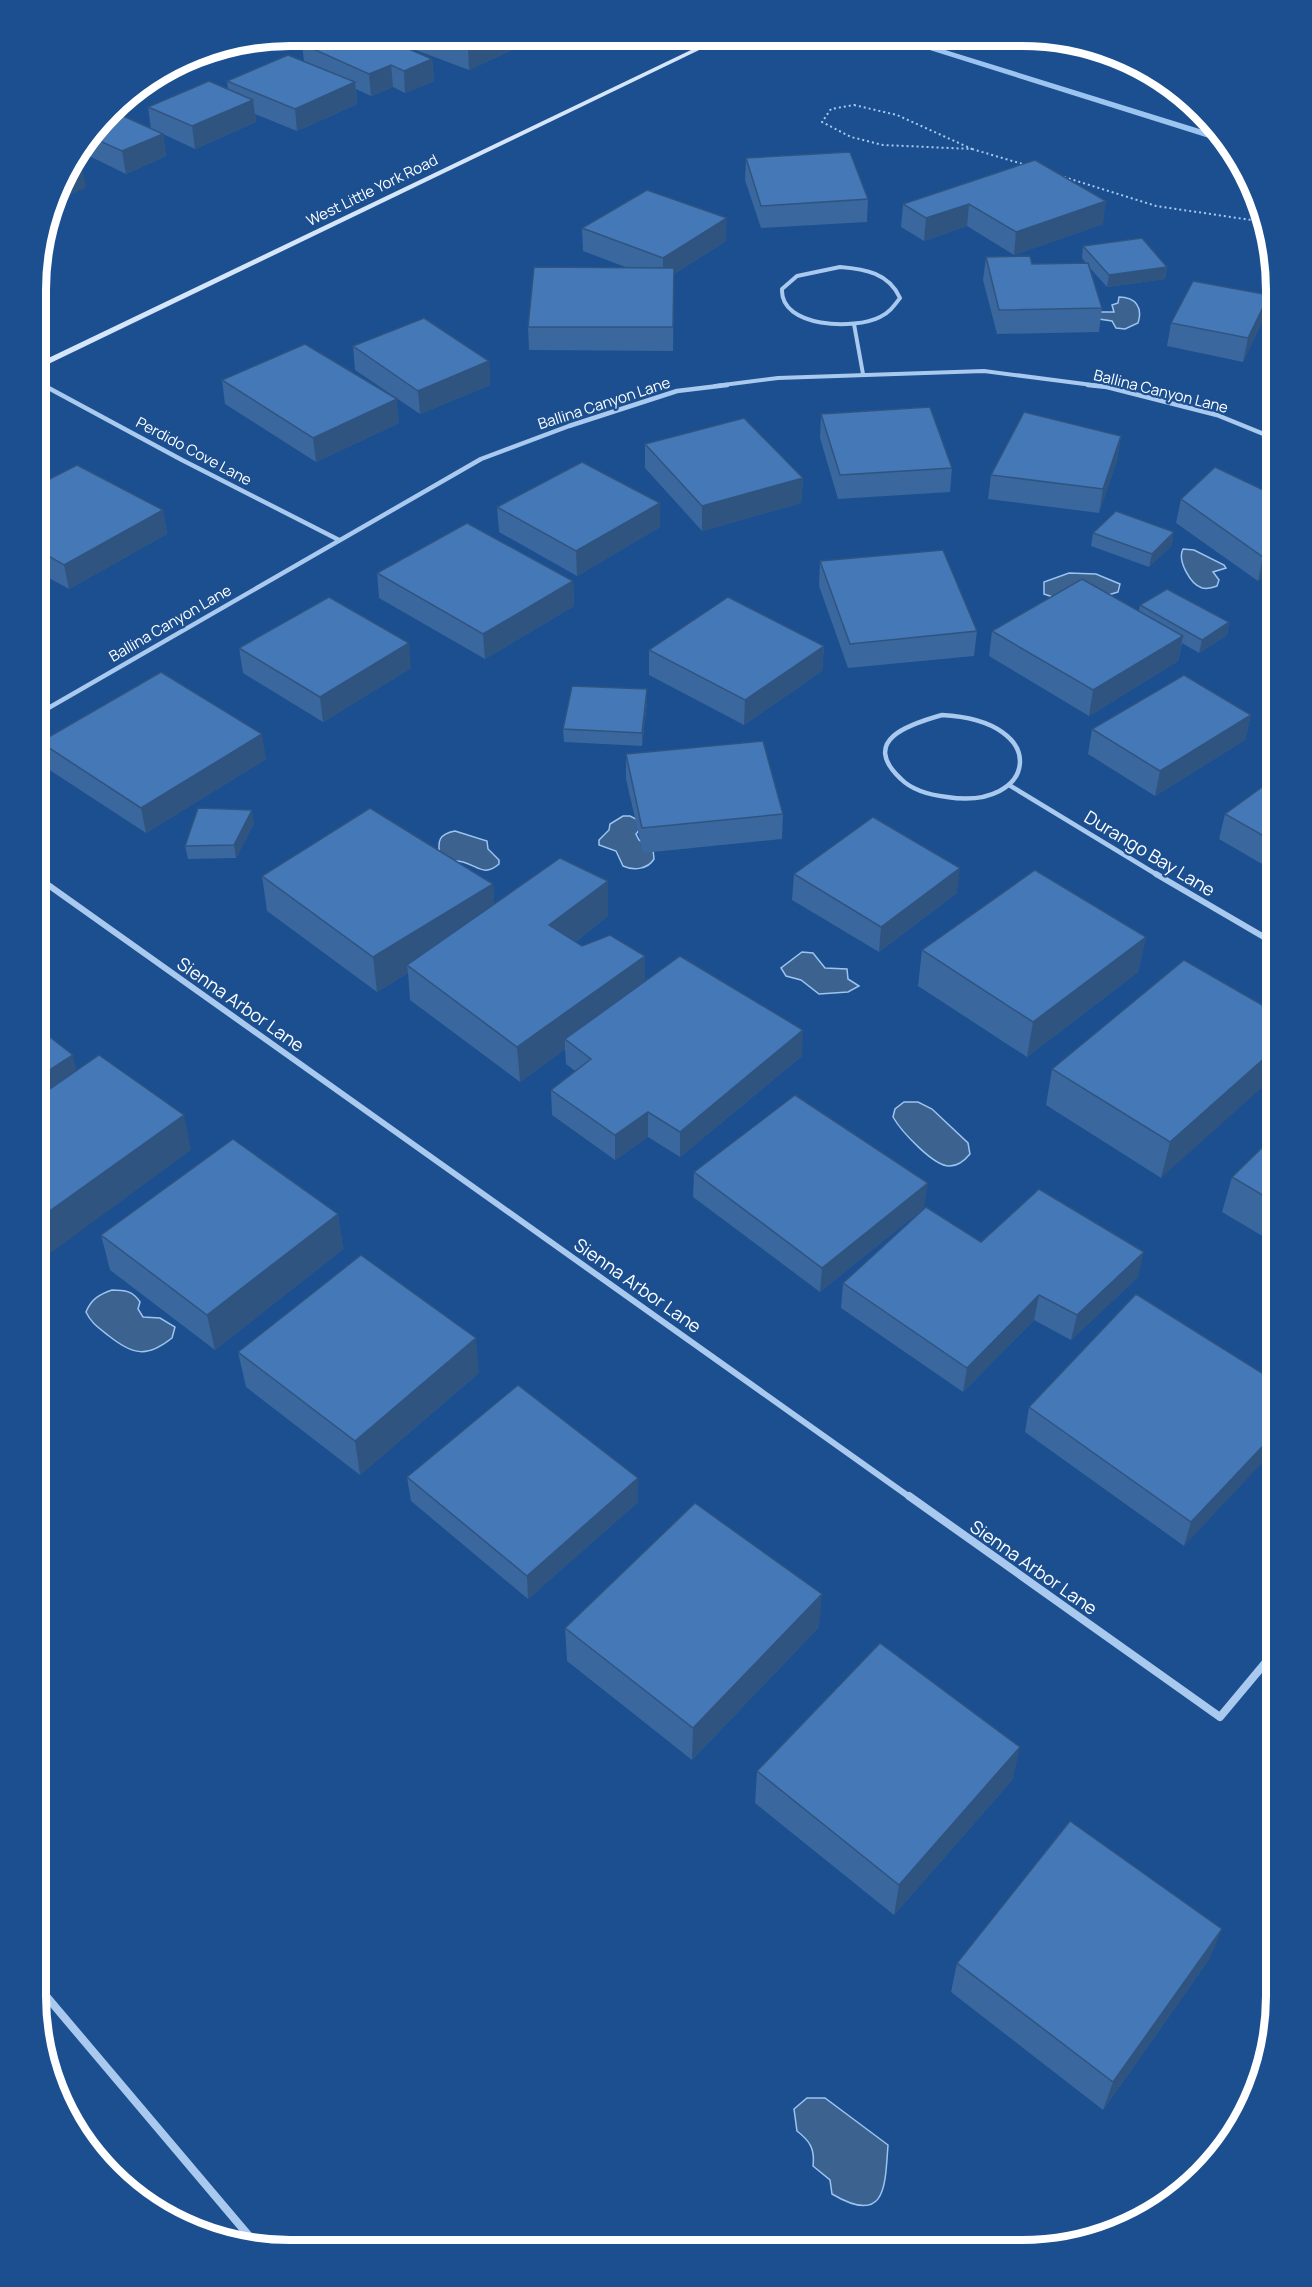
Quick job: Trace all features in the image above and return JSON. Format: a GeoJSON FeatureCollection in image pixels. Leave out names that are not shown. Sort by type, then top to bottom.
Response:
{"type":"FeatureCollection","features":[{"type":"Feature","properties":{"kind":"main road","name":"West Little York Road"},"geometry":{"type":"LineString","coordinates":[[46,362],[703,46]]}},
{"type":"Feature","properties":{"kind":"street"},"geometry":{"type":"LineString","coordinates":[[821,268],[859,269],[876,273],[889,280],[897,289],[900,298],[896,307],[887,315],[872,321],[854,324],[824,323],[798,315],[788,307],[782,297],[783,288],[791,279],[804,272],[821,268]]}},
{"type":"Feature","properties":{"kind":"street"},"geometry":{"type":"LineString","coordinates":[[854,324],[863,374]]}},
{"type":"Feature","properties":{"kind":"street","name":"Ballina Canyon Lane"},"geometry":{"type":"LineString","coordinates":[[46,709],[481,459],[569,426],[677,391],[777,378],[984,371],[1107,387],[1218,415],[1266,435]]}},
{"type":"Feature","properties":{"kind":"street","name":"Perdido Cove Lane"},"geometry":{"type":"LineString","coordinates":[[46,386],[182,460],[339,540]]}},
{"type":"Feature","properties":{"kind":"street"},"geometry":{"type":"LineString","coordinates":[[942,715],[965,716],[987,722],[1004,731],[1017,744],[1022,758],[1019,772],[1009,785],[993,794],[973,799],[950,800],[928,795],[909,787],[894,776],[886,763],[885,749],[891,736],[903,726],[921,718],[942,715]]}},
{"type":"Feature","properties":{"kind":"street","name":"Durango Bay Lane"},"geometry":{"type":"LineString","coordinates":[[1009,785],[1266,938]]}},
{"type":"Feature","properties":{"kind":"street","name":"Sienna Arbor Lane"},"geometry":{"type":"LineString","coordinates":[[46,884],[1220,1717],[1266,1662]]}},
{"type":"Feature","properties":{"kind":"street"},"geometry":{"type":"LineString","coordinates":[[46,1996],[250,2237]]}},
{"type":"Feature","properties":{"kind":"path"},"geometry":{"type":"LineString","coordinates":[[972,149],[883,145],[850,137],[822,122],[831,109],[854,105],[897,115],[972,149],[1026,166]]}},
{"type":"Feature","properties":{"kind":"path"},"geometry":{"type":"LineString","coordinates":[[1059,176],[1156,206],[1255,219]]}},
{"type":"Feature","properties":{"kind":"water"},"geometry":{"type":"Polygon","coordinates":[[[1119,297],[1134,301],[1140,313],[1138,323],[1125,329],[1116,328],[1112,321],[1099,319],[1099,312],[1114,312],[1112,305],[1118,303],[1119,297]]]}},
{"type":"Feature","properties":{"kind":"water"},"geometry":{"type":"Polygon","coordinates":[[[1183,549],[1194,550],[1224,565],[1226,568],[1213,572],[1219,580],[1217,586],[1202,588],[1193,582],[1183,565],[1183,549]]]}},
{"type":"Feature","properties":{"kind":"water"},"geometry":{"type":"Polygon","coordinates":[[[1069,573],[1096,574],[1120,584],[1118,592],[1081,599],[1062,599],[1044,594],[1044,582],[1069,573]]]}},
{"type":"Feature","properties":{"kind":"water"},"geometry":{"type":"Polygon","coordinates":[[[623,816],[636,819],[640,829],[636,834],[639,840],[653,849],[654,859],[644,867],[627,868],[623,866],[616,851],[599,845],[599,840],[609,830],[610,824],[623,816]]]}},
{"type":"Feature","properties":{"kind":"water"},"geometry":{"type":"Polygon","coordinates":[[[455,831],[487,841],[488,849],[499,860],[499,864],[485,870],[440,856],[440,839],[445,834],[455,831]]]}},
{"type":"Feature","properties":{"kind":"water"},"geometry":{"type":"Polygon","coordinates":[[[802,952],[813,953],[825,968],[847,969],[848,979],[859,986],[848,992],[819,994],[801,980],[786,976],[781,968],[802,952]]]}},
{"type":"Feature","properties":{"kind":"water"},"geometry":{"type":"Polygon","coordinates":[[[904,1102],[918,1102],[932,1109],[968,1143],[970,1154],[959,1164],[953,1166],[943,1165],[927,1155],[910,1139],[893,1117],[895,1109],[904,1102]]]}},
{"type":"Feature","properties":{"kind":"water"},"geometry":{"type":"Polygon","coordinates":[[[112,1290],[125,1291],[134,1295],[140,1302],[138,1309],[143,1317],[160,1318],[175,1327],[172,1338],[155,1349],[140,1352],[125,1347],[102,1330],[86,1312],[96,1298],[112,1290]]]}},
{"type":"Feature","properties":{"kind":"water"},"geometry":{"type":"Polygon","coordinates":[[[807,2098],[825,2098],[888,2145],[883,2187],[873,2204],[863,2206],[850,2203],[832,2194],[830,2180],[813,2166],[812,2150],[805,2138],[797,2131],[794,2109],[807,2098]]]}},
{"type":"Feature","properties":{"kind":"building"},"geometry":{"type":"Polygon","coordinates":[[[306,46],[402,46],[432,59],[404,71],[391,65],[369,74],[306,46]]]}},
{"type":"Feature","properties":{"kind":"building"},"geometry":{"type":"Polygon","coordinates":[[[288,55],[355,82],[295,109],[227,81],[288,55]]]}},
{"type":"Feature","properties":{"kind":"building"},"geometry":{"type":"Polygon","coordinates":[[[209,81],[253,100],[192,126],[148,107],[209,81]]]}},
{"type":"Feature","properties":{"kind":"building"},"geometry":{"type":"Polygon","coordinates":[[[121,115],[163,134],[122,151],[98,140],[121,115]]]}},
{"type":"Feature","properties":{"kind":"building"},"geometry":{"type":"Polygon","coordinates":[[[850,152],[868,199],[761,206],[746,158],[850,152]]]}},
{"type":"Feature","properties":{"kind":"building"},"geometry":{"type":"Polygon","coordinates":[[[1035,160],[1106,201],[1016,232],[969,204],[926,218],[903,204],[1035,160]]]}},
{"type":"Feature","properties":{"kind":"building"},"geometry":{"type":"Polygon","coordinates":[[[647,190],[727,218],[663,258],[582,228],[647,190]]]}},
{"type":"Feature","properties":{"kind":"building"},"geometry":{"type":"Polygon","coordinates":[[[1142,238],[1167,267],[1109,275],[1083,246],[1142,238]]]}},
{"type":"Feature","properties":{"kind":"building"},"geometry":{"type":"Polygon","coordinates":[[[1030,256],[1032,264],[1088,263],[1102,308],[999,310],[986,257],[1030,256]]]}},
{"type":"Feature","properties":{"kind":"building"},"geometry":{"type":"Polygon","coordinates":[[[534,267],[674,268],[673,327],[528,327],[534,267]]]}},
{"type":"Feature","properties":{"kind":"building"},"geometry":{"type":"Polygon","coordinates":[[[1193,281],[1266,294],[1266,301],[1248,338],[1171,323],[1193,281]]]}},
{"type":"Feature","properties":{"kind":"building"},"geometry":{"type":"Polygon","coordinates":[[[424,318],[489,361],[418,391],[353,346],[424,318]]]}},
{"type":"Feature","properties":{"kind":"building"},"geometry":{"type":"Polygon","coordinates":[[[305,344],[397,399],[313,438],[222,380],[305,344]]]}},
{"type":"Feature","properties":{"kind":"building"},"geometry":{"type":"Polygon","coordinates":[[[930,407],[952,468],[840,475],[821,414],[930,407]]]}},
{"type":"Feature","properties":{"kind":"building"},"geometry":{"type":"Polygon","coordinates":[[[1024,412],[1121,436],[1103,489],[991,475],[1024,412]]]}},
{"type":"Feature","properties":{"kind":"building"},"geometry":{"type":"Polygon","coordinates":[[[744,418],[803,478],[702,506],[645,444],[744,418]]]}},
{"type":"Feature","properties":{"kind":"building"},"geometry":{"type":"Polygon","coordinates":[[[582,462],[660,503],[576,551],[497,507],[582,462]]]}},
{"type":"Feature","properties":{"kind":"building"},"geometry":{"type":"Polygon","coordinates":[[[77,465],[163,510],[64,565],[46,555],[46,481],[77,465]]]}},
{"type":"Feature","properties":{"kind":"building"},"geometry":{"type":"Polygon","coordinates":[[[1215,467],[1266,491],[1266,555],[1263,557],[1181,499],[1215,467]]]}},
{"type":"Feature","properties":{"kind":"building"},"geometry":{"type":"Polygon","coordinates":[[[1116,511],[1174,532],[1152,554],[1093,533],[1116,511]]]}},
{"type":"Feature","properties":{"kind":"building"},"geometry":{"type":"Polygon","coordinates":[[[467,523],[573,581],[483,634],[377,573],[467,523]]]}},
{"type":"Feature","properties":{"kind":"building"},"geometry":{"type":"Polygon","coordinates":[[[943,550],[977,631],[850,644],[820,561],[943,550]]]}},
{"type":"Feature","properties":{"kind":"building"},"geometry":{"type":"Polygon","coordinates":[[[1082,579],[1183,636],[1093,690],[992,631],[1082,579]]]}},
{"type":"Feature","properties":{"kind":"building"},"geometry":{"type":"Polygon","coordinates":[[[1167,589],[1229,622],[1202,640],[1140,605],[1167,589]]]}},
{"type":"Feature","properties":{"kind":"building"},"geometry":{"type":"Polygon","coordinates":[[[329,597],[409,643],[320,697],[239,648],[329,597]]]}},
{"type":"Feature","properties":{"kind":"building"},"geometry":{"type":"Polygon","coordinates":[[[728,597],[824,646],[745,700],[649,650],[728,597]]]}},
{"type":"Feature","properties":{"kind":"building"},"geometry":{"type":"Polygon","coordinates":[[[161,672],[262,734],[141,808],[46,746],[46,739],[161,672]]]}},
{"type":"Feature","properties":{"kind":"building"},"geometry":{"type":"Polygon","coordinates":[[[1184,675],[1251,715],[1160,771],[1092,729],[1184,675]]]}},
{"type":"Feature","properties":{"kind":"building"},"geometry":{"type":"Polygon","coordinates":[[[572,686],[647,689],[642,733],[563,729],[572,686]]]}},
{"type":"Feature","properties":{"kind":"building"},"geometry":{"type":"Polygon","coordinates":[[[763,741],[783,814],[642,828],[626,754],[763,741]]]}},
{"type":"Feature","properties":{"kind":"building"},"geometry":{"type":"Polygon","coordinates":[[[1266,784],[1266,837],[1225,814],[1266,784]]]}},
{"type":"Feature","properties":{"kind":"building"},"geometry":{"type":"Polygon","coordinates":[[[198,808],[252,810],[234,845],[185,846],[198,808]]]}},
{"type":"Feature","properties":{"kind":"building"},"geometry":{"type":"Polygon","coordinates":[[[370,808],[493,884],[373,957],[262,876],[370,808]]]}},
{"type":"Feature","properties":{"kind":"building"},"geometry":{"type":"Polygon","coordinates":[[[873,817],[960,868],[881,927],[794,874],[873,817]]]}},
{"type":"Feature","properties":{"kind":"building"},"geometry":{"type":"Polygon","coordinates":[[[560,858],[608,881],[549,925],[582,946],[610,935],[645,956],[517,1047],[407,965],[560,858]]]}},
{"type":"Feature","properties":{"kind":"building"},"geometry":{"type":"Polygon","coordinates":[[[1035,870],[1146,937],[1033,1022],[922,950],[1035,870]]]}},
{"type":"Feature","properties":{"kind":"building"},"geometry":{"type":"Polygon","coordinates":[[[680,956],[803,1030],[680,1132],[648,1112],[615,1135],[551,1090],[591,1059],[565,1039],[680,956]]]}},
{"type":"Feature","properties":{"kind":"building"},"geometry":{"type":"Polygon","coordinates":[[[1184,960],[1266,1007],[1266,1057],[1170,1142],[1052,1069],[1184,960]]]}},
{"type":"Feature","properties":{"kind":"building"},"geometry":{"type":"Polygon","coordinates":[[[46,1034],[73,1055],[46,1072],[46,1034]]]}},
{"type":"Feature","properties":{"kind":"building"},"geometry":{"type":"Polygon","coordinates":[[[99,1055],[184,1115],[46,1214],[46,1092],[99,1055]]]}},
{"type":"Feature","properties":{"kind":"building"},"geometry":{"type":"Polygon","coordinates":[[[795,1095],[928,1183],[822,1268],[694,1172],[795,1095]]]}},
{"type":"Feature","properties":{"kind":"building"},"geometry":{"type":"Polygon","coordinates":[[[233,1139],[338,1214],[207,1315],[101,1235],[233,1139]]]}},
{"type":"Feature","properties":{"kind":"building"},"geometry":{"type":"Polygon","coordinates":[[[1266,1144],[1266,1197],[1232,1177],[1266,1144]]]}},
{"type":"Feature","properties":{"kind":"building"},"geometry":{"type":"Polygon","coordinates":[[[1039,1189],[1144,1252],[1077,1315],[1039,1295],[967,1368],[843,1283],[926,1207],[981,1242],[1039,1189]]]}},
{"type":"Feature","properties":{"kind":"building"},"geometry":{"type":"Polygon","coordinates":[[[361,1255],[476,1338],[355,1441],[238,1352],[361,1255]]]}},
{"type":"Feature","properties":{"kind":"building"},"geometry":{"type":"Polygon","coordinates":[[[1136,1294],[1266,1376],[1266,1443],[1191,1522],[1029,1407],[1136,1294]]]}},
{"type":"Feature","properties":{"kind":"building"},"geometry":{"type":"Polygon","coordinates":[[[518,1385],[638,1478],[527,1576],[407,1477],[518,1385]]]}},
{"type":"Feature","properties":{"kind":"building"},"geometry":{"type":"Polygon","coordinates":[[[695,1503],[822,1594],[693,1728],[565,1628],[695,1503]]]}},
{"type":"Feature","properties":{"kind":"building"},"geometry":{"type":"Polygon","coordinates":[[[880,1643],[1020,1747],[899,1885],[757,1771],[880,1643]]]}},
{"type":"Feature","properties":{"kind":"building"},"geometry":{"type":"Polygon","coordinates":[[[1070,1821],[1222,1929],[1113,2082],[957,1963],[1070,1821]]]}},
{"type":"Feature","properties":{"kind":"waterway"},"geometry":{"type":"LineString","coordinates":[[922,46],[1210,136]]}}]}
